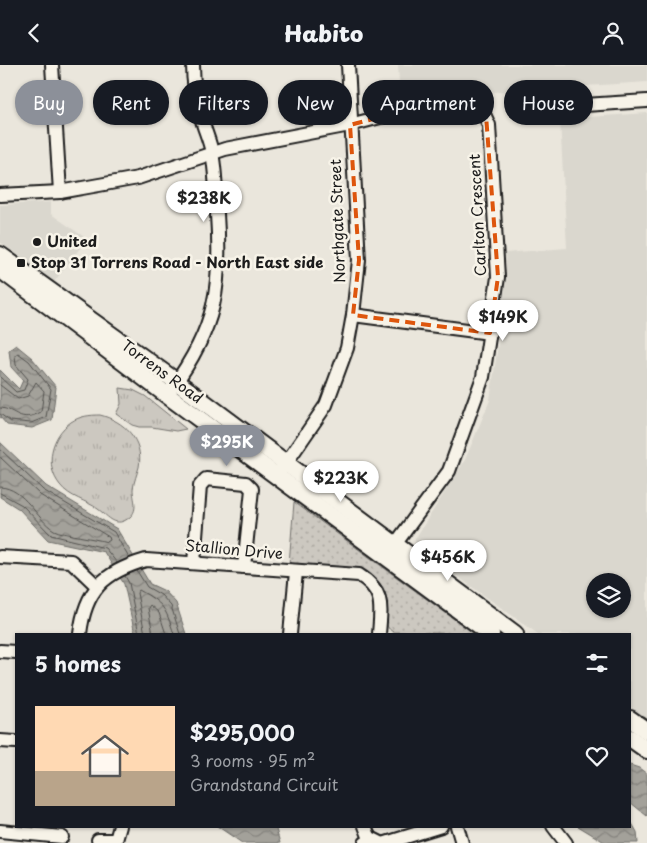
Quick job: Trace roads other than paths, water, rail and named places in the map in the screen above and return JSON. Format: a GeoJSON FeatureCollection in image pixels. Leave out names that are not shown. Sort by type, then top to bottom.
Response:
{"type":"FeatureCollection","features":[{"type":"Feature","properties":{"kind":"main road","name":"Torrens Road"},"geometry":{"type":"LineString","coordinates":[[0,255],[106,340],[167,395],[281,470],[390,550],[514,633]]}},
{"type":"Feature","properties":{"kind":"main road","name":"Torrens Road"},"geometry":{"type":"LineString","coordinates":[[0,269],[106,340],[177,382],[281,470]]}},
{"type":"Feature","properties":{"kind":"main road","name":"Torrens Road"},"geometry":{"type":"LineString","coordinates":[[390,550],[490,633]]}},
{"type":"Feature","properties":{"kind":"main road"},"geometry":{"type":"LineString","coordinates":[[631,722],[638,741]]}},
{"type":"Feature","properties":{"kind":"street"},"geometry":{"type":"LineString","coordinates":[[52,65],[60,192]]}},
{"type":"Feature","properties":{"kind":"street"},"geometry":{"type":"LineString","coordinates":[[167,395],[194,358],[204,336],[216,294],[219,272],[219,243],[212,153],[198,109],[193,85],[193,65]]}},
{"type":"Feature","properties":{"kind":"street","name":"Northgate Street"},"geometry":{"type":"LineString","coordinates":[[348,65],[348,80]]}},
{"type":"Feature","properties":{"kind":"street"},"geometry":{"type":"LineString","coordinates":[[593,104],[647,101]]}},
{"type":"Feature","properties":{"kind":"street","name":"Carlton Crescent"},"geometry":{"type":"LineString","coordinates":[[352,124],[388,115],[478,111],[486,115],[490,125],[498,277],[483,377],[454,461],[441,485],[390,550]]}},
{"type":"Feature","properties":{"kind":"street"},"geometry":{"type":"LineString","coordinates":[[0,195],[60,192],[138,177],[225,149],[350,125]]}},
{"type":"Feature","properties":{"kind":"street","name":"Northgate Street"},"geometry":{"type":"LineString","coordinates":[[281,470],[326,405],[346,347],[353,315],[359,260],[350,125]]}},
{"type":"Feature","properties":{"kind":"street"},"geometry":{"type":"LineString","coordinates":[[353,315],[490,333]]}},
{"type":"Feature","properties":{"kind":"street"},"geometry":{"type":"LineString","coordinates":[[194,563],[200,486],[206,479],[246,483],[252,489],[244,567]]}},
{"type":"Feature","properties":{"kind":"street"},"geometry":{"type":"LineString","coordinates":[[0,557],[71,561],[97,586]]}},
{"type":"Feature","properties":{"kind":"street","name":"Stallion Drive"},"geometry":{"type":"LineString","coordinates":[[80,633],[87,601],[97,586],[110,575],[126,566],[146,560],[359,575],[376,589],[381,605],[379,633]]}},
{"type":"Feature","properties":{"kind":"street"},"geometry":{"type":"LineString","coordinates":[[290,633],[296,572]]}},
{"type":"Feature","properties":{"kind":"street"},"geometry":{"type":"LineString","coordinates":[[0,651],[15,652]]}},
{"type":"Feature","properties":{"kind":"street"},"geometry":{"type":"LineString","coordinates":[[0,741],[15,742]]}},
{"type":"Feature","properties":{"kind":"street"},"geometry":{"type":"LineString","coordinates":[[98,840],[116,840],[119,828]]}},
{"type":"Feature","properties":{"kind":"street"},"geometry":{"type":"LineString","coordinates":[[366,828],[372,842]]}},
{"type":"Feature","properties":{"kind":"street"},"geometry":{"type":"LineString","coordinates":[[386,843],[435,828]]}},
{"type":"Feature","properties":{"kind":"street"},"geometry":{"type":"LineString","coordinates":[[458,828],[462,843]]}},
{"type":"Feature","properties":{"kind":"street"},"geometry":{"type":"LineString","coordinates":[[555,828],[566,843]]}},
{"type":"Feature","properties":{"kind":"street"},"geometry":{"type":"LineString","coordinates":[[0,831],[62,835]]}},
{"type":"Feature","properties":{"kind":"water"},"geometry":{"type":"Polygon","coordinates":[[[16,345],[32,358],[56,387],[52,420],[32,428],[7,425],[0,417],[0,370],[19,389],[23,380],[11,367],[9,350],[16,345]]]}},
{"type":"Feature","properties":{"kind":"water"},"geometry":{"type":"Polygon","coordinates":[[[0,442],[46,486],[117,529],[150,584],[165,591],[176,603],[186,633],[135,633],[124,584],[104,552],[48,540],[19,509],[0,497],[0,442]]]}},
{"type":"Feature","properties":{"kind":"water"},"geometry":{"type":"Polygon","coordinates":[[[631,765],[647,774],[647,816],[631,803],[631,765]]]}},
{"type":"Feature","properties":{"kind":"water"},"geometry":{"type":"Polygon","coordinates":[[[631,822],[637,832],[638,843],[606,843],[581,828],[631,828],[631,822]]]}},
{"type":"Feature","properties":{"kind":"water"},"geometry":{"type":"Polygon","coordinates":[[[220,828],[276,828],[280,843],[242,843],[220,828]]]}},
{"type":"Feature","properties":{"kind":"place","name":"United"},"geometry":{"type":"Point","coordinates":[37,242]}},
{"type":"Feature","properties":{"kind":"place","name":"Stop 31 Torrens Road - North East side"},"geometry":{"type":"Point","coordinates":[21,263]}}]}
